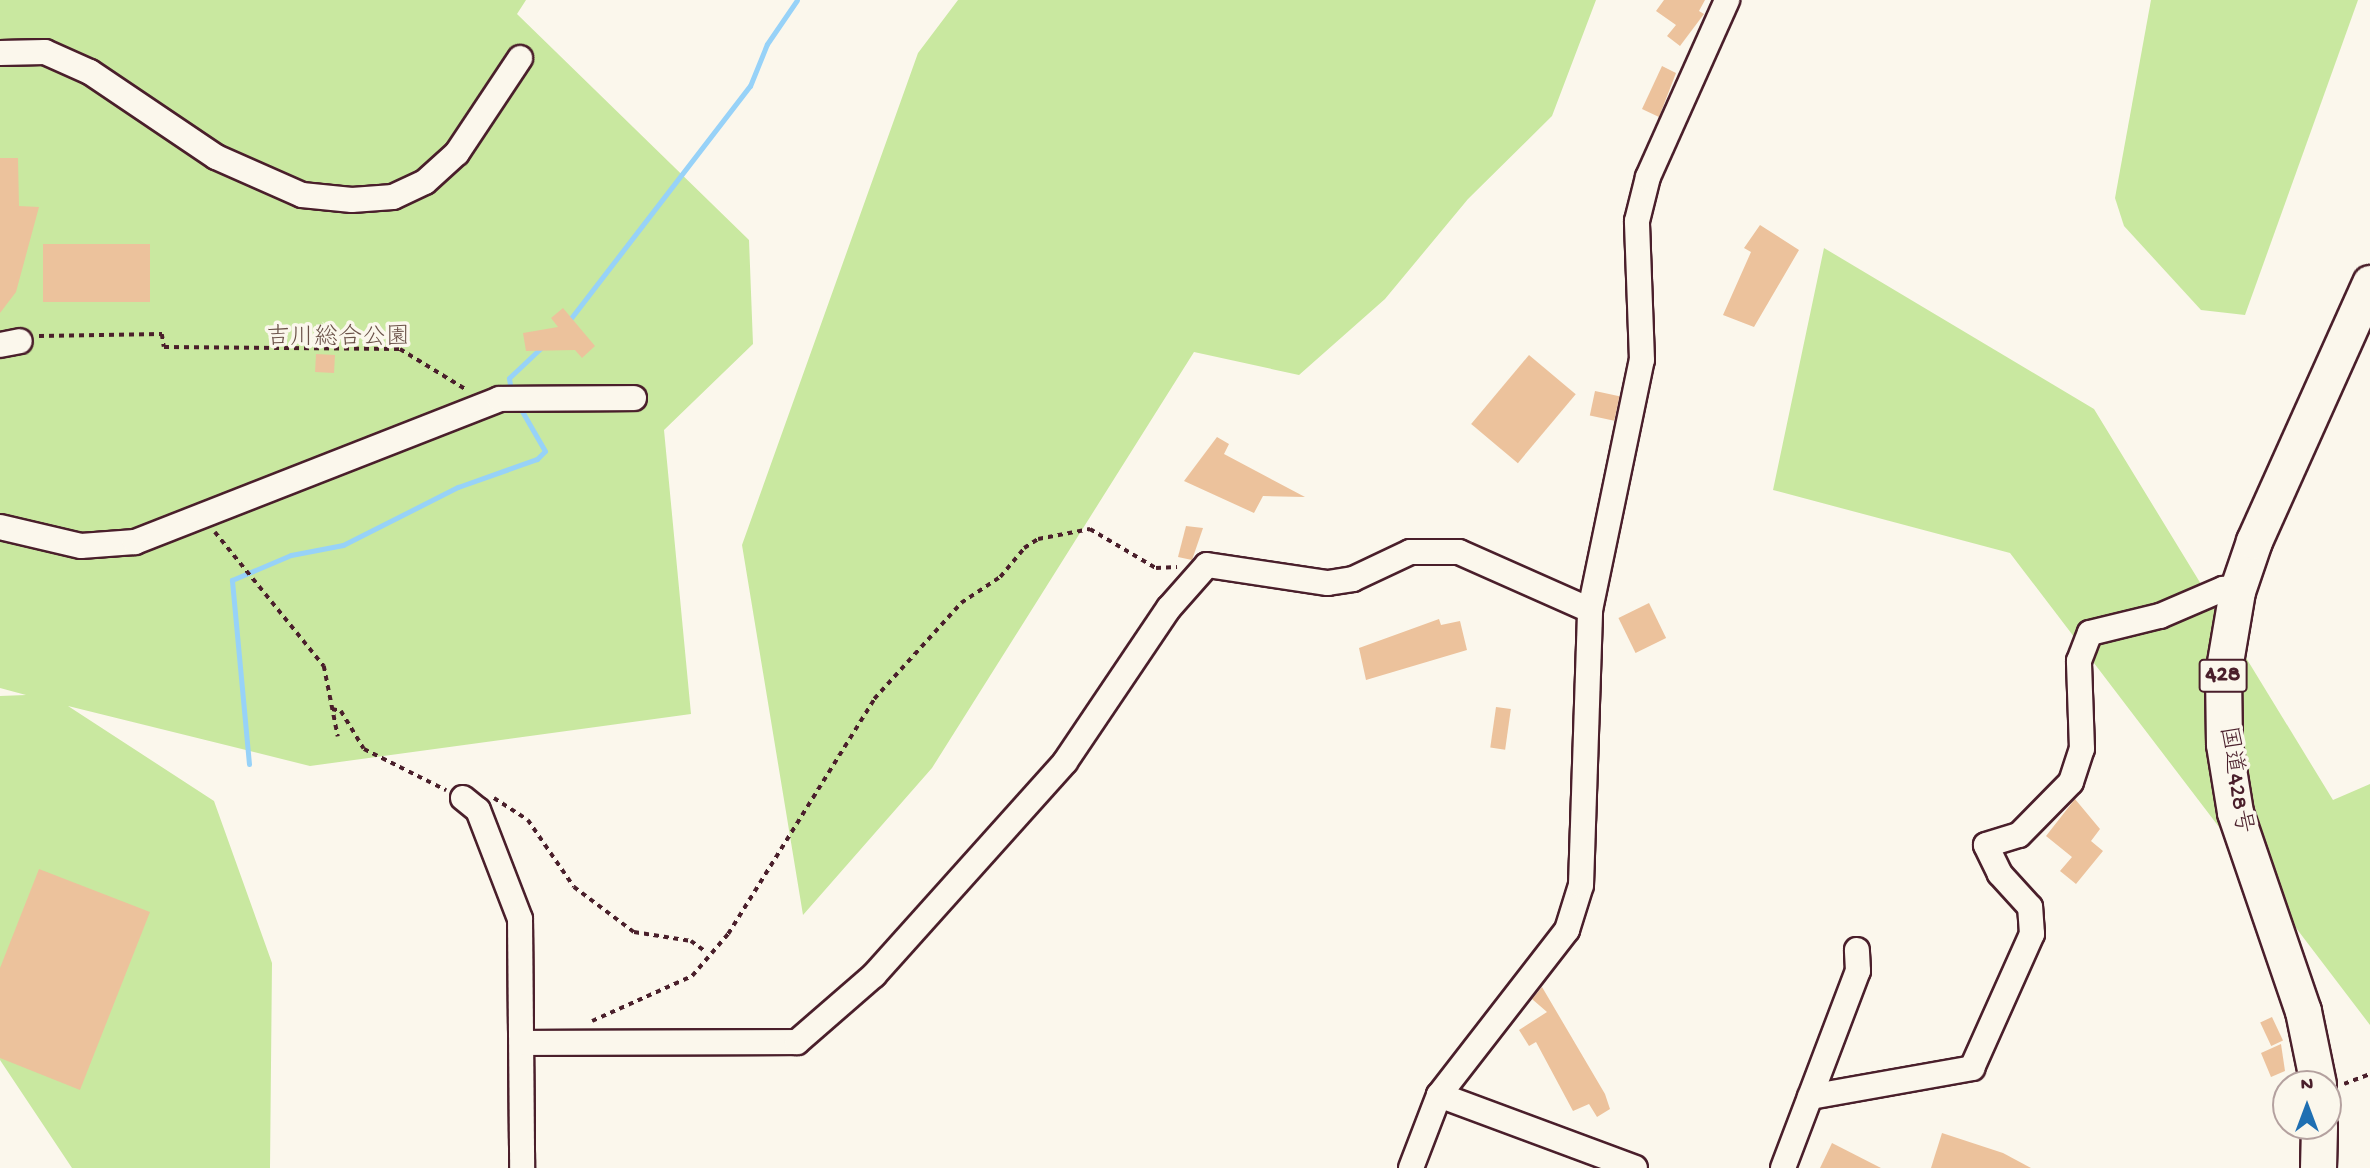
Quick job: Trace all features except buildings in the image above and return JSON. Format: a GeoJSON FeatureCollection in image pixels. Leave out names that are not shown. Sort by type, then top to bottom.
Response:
{"type":"FeatureCollection","features":[{"type":"Feature","properties":{"kind":"highway","name":"国道428号"},"geometry":{"type":"LineString","coordinates":[[2322,1070],[2235,812],[2224,744],[2223,674],[2237,591],[2370,282]]}},
{"type":"Feature","properties":{"kind":"highway"},"geometry":{"type":"LineString","coordinates":[[2318,1168],[2319,1140]]}},
{"type":"Feature","properties":{"kind":"street"},"geometry":{"type":"LineString","coordinates":[[1411,1168],[1439,1095],[1567,930],[1586,840],[1590,610],[1642,360],[1637,221],[1648,177],[1727,0]]}},
{"type":"Feature","properties":{"kind":"street"},"geometry":{"type":"LineString","coordinates":[[0,53],[45,52],[89,72],[216,157],[302,195],[352,200],[393,197],[425,182],[457,153],[520,58]]}},
{"type":"Feature","properties":{"kind":"street"},"geometry":{"type":"LineString","coordinates":[[0,527],[81,546],[135,542],[499,399],[634,398]]}},
{"type":"Feature","properties":{"kind":"street"},"geometry":{"type":"LineString","coordinates":[[523,1043],[570,1040],[797,1042],[874,975],[1065,762],[1169,608],[1207,565],[1328,583],[1353,579],[1410,552],[1459,552],[1590,610]]}},
{"type":"Feature","properties":{"kind":"street"},"geometry":{"type":"LineString","coordinates":[[1810,1097],[1972,1068],[2032,934],[2030,907],[2000,874],[1986,845],[2020,835],[2071,782],[2082,749],[2079,661],[2090,633],[2160,616],[2223,589],[2237,591]]}},
{"type":"Feature","properties":{"kind":"street"},"geometry":{"type":"LineString","coordinates":[[463,798],[478,810],[520,919],[522,1168]]}},
{"type":"Feature","properties":{"kind":"street"},"geometry":{"type":"LineString","coordinates":[[1783,1168],[1858,971],[1857,950]]}},
{"type":"Feature","properties":{"kind":"street"},"geometry":{"type":"LineString","coordinates":[[1439,1095],[1635,1168]]}},
{"type":"Feature","properties":{"kind":"path"},"geometry":{"type":"LineString","coordinates":[[10,343],[44,334],[162,334],[164,347],[400,349],[457,387],[499,399]]}},
{"type":"Feature","properties":{"kind":"path"},"geometry":{"type":"LineString","coordinates":[[205,515],[230,559],[324,666],[338,737]]}},
{"type":"Feature","properties":{"kind":"path"},"geometry":{"type":"LineString","coordinates":[[570,1040],[604,1010],[692,976],[706,952],[727,934],[874,699],[961,603],[1000,578],[1038,539],[1090,529],[1156,569],[1207,565]]}},
{"type":"Feature","properties":{"kind":"path"},"geometry":{"type":"LineString","coordinates":[[332,709],[341,711],[364,750],[463,798],[500,798],[519,813],[574,887],[634,932],[691,942],[706,952]]}},
{"type":"Feature","properties":{"kind":"path"},"geometry":{"type":"LineString","coordinates":[[2342,1081],[2370,1074]]}},
{"type":"Feature","properties":{"kind":"green space","name":"吉川総合公園"},"geometry":{"type":"Polygon","coordinates":[[[0,0],[526,0],[517,14],[749,240],[753,344],[664,430],[691,714],[310,766],[68,706],[214,801],[272,963],[270,1168],[72,1168],[0,1060],[0,696],[26,695],[0,688],[0,0]]]}},
{"type":"Feature","properties":{"kind":"green space"},"geometry":{"type":"Polygon","coordinates":[[[958,0],[1596,0],[1552,116],[1468,199],[1385,299],[1299,375],[1194,352],[932,768],[803,915],[742,545],[918,53],[958,0]]]}},
{"type":"Feature","properties":{"kind":"green space"},"geometry":{"type":"Polygon","coordinates":[[[2151,0],[2358,0],[2245,315],[2201,310],[2124,226],[2115,198],[2151,0]]]}},
{"type":"Feature","properties":{"kind":"green space"},"geometry":{"type":"Polygon","coordinates":[[[1824,248],[2094,409],[2333,800],[2370,784],[2370,1025],[2010,553],[1773,490],[1824,248]]]}},
{"type":"Feature","properties":{"kind":"waterway"},"geometry":{"type":"LineString","coordinates":[[568,322],[750,86],[767,44],[797,0]]}},
{"type":"Feature","properties":{"kind":"waterway"},"geometry":{"type":"LineString","coordinates":[[511,391],[509,378],[543,346]]}},
{"type":"Feature","properties":{"kind":"waterway"},"geometry":{"type":"LineString","coordinates":[[249,764],[232,580],[291,555],[343,545],[458,487],[537,459],[545,451],[519,406]]}}]}
